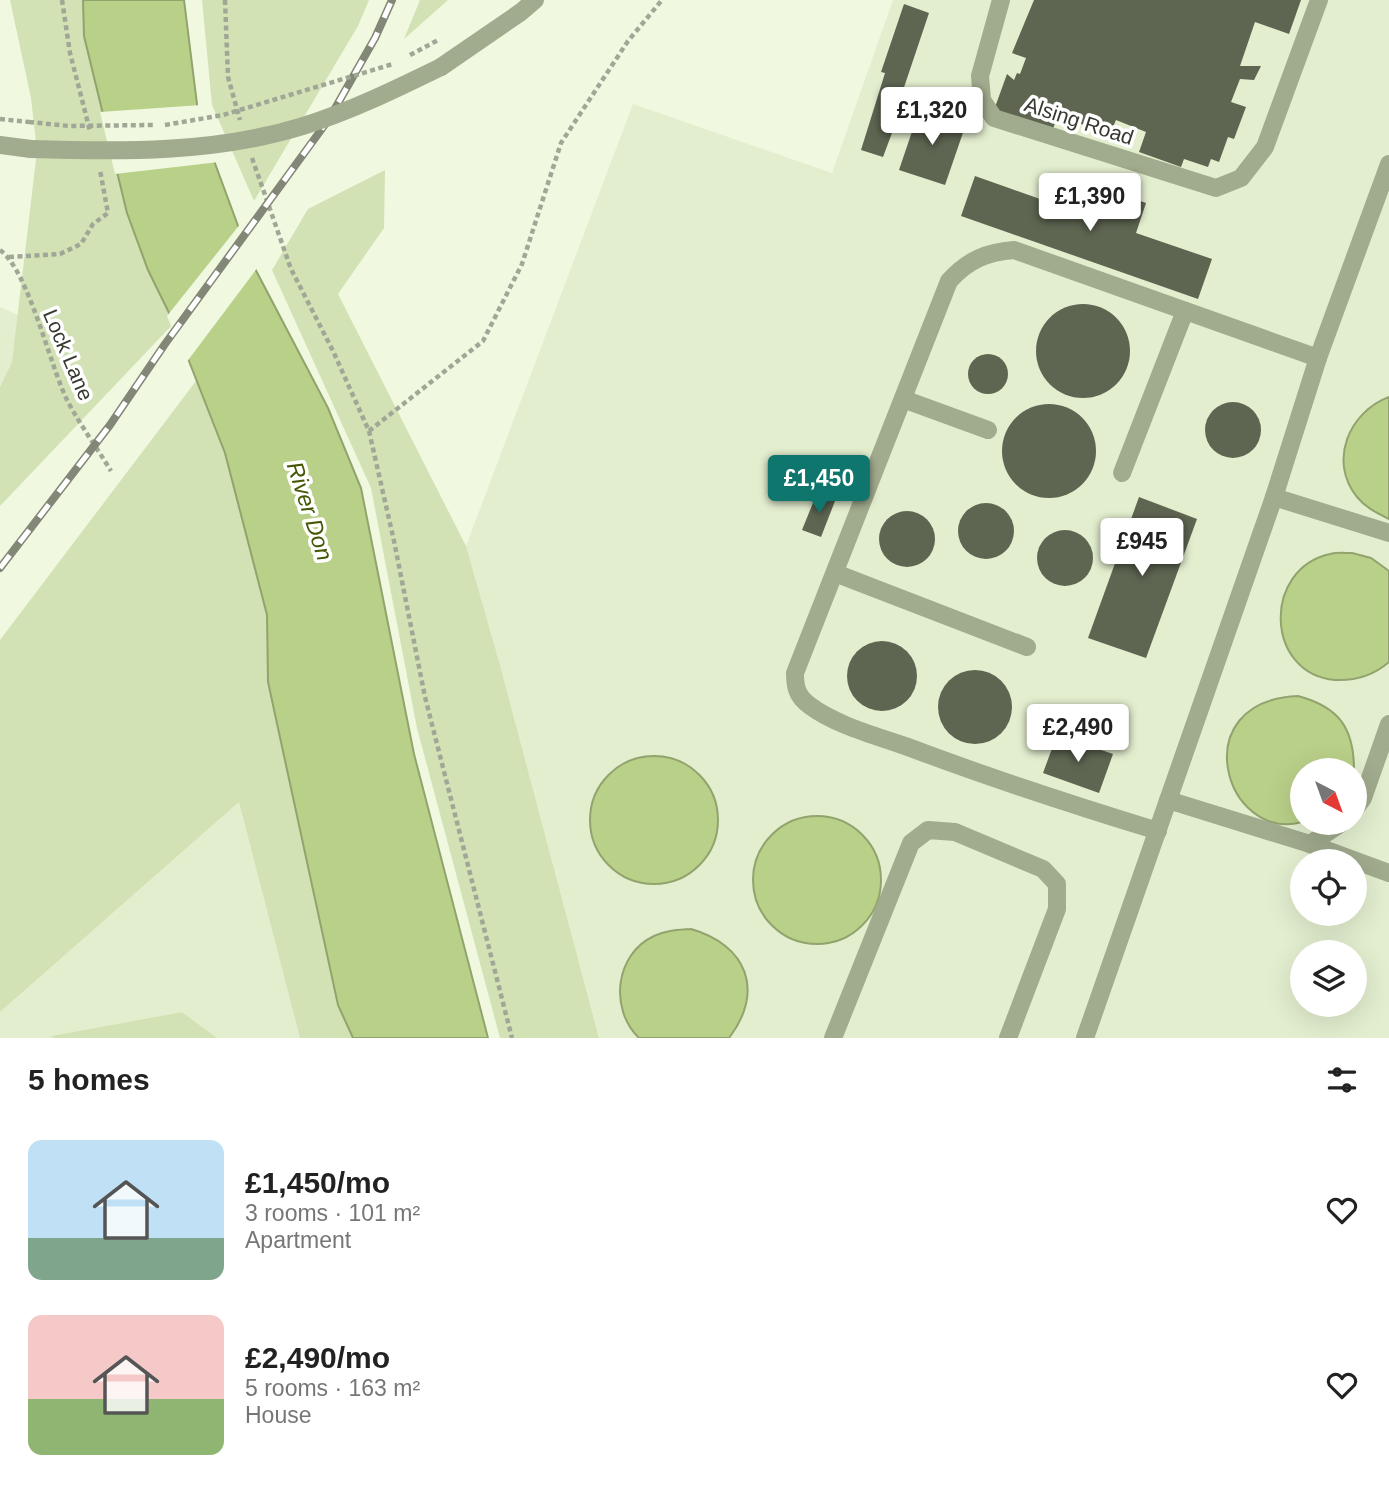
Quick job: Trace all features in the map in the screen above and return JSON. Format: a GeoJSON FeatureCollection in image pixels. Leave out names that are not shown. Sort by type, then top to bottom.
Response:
{"type":"FeatureCollection","features":[{"type":"Feature","properties":{"kind":"street"},"geometry":{"type":"LineString","coordinates":[[0,145],[31,149],[153,150],[230,142],[301,127],[374,100],[441,67],[522,12],[535,0]]}},
{"type":"Feature","properties":{"kind":"street","name":"Alsing Road"},"geometry":{"type":"LineString","coordinates":[[1002,0],[980,76],[982,100],[994,118],[1216,188],[1241,178],[1265,147],[1319,0]]}},
{"type":"Feature","properties":{"kind":"street"},"geometry":{"type":"LineString","coordinates":[[1085,1038],[1274,497],[1318,358],[1389,164]]}},
{"type":"Feature","properties":{"kind":"street"},"geometry":{"type":"LineString","coordinates":[[1157,831],[1007,784],[845,724],[810,706],[798,694],[795,673],[949,281],[963,265],[979,256],[1014,250],[1318,358]]}},
{"type":"Feature","properties":{"kind":"street"},"geometry":{"type":"LineString","coordinates":[[1122,473],[1185,311]]}},
{"type":"Feature","properties":{"kind":"street"},"geometry":{"type":"LineString","coordinates":[[903,399],[988,430]]}},
{"type":"Feature","properties":{"kind":"street"},"geometry":{"type":"LineString","coordinates":[[1274,497],[1389,533]]}},
{"type":"Feature","properties":{"kind":"street"},"geometry":{"type":"LineString","coordinates":[[835,573],[1027,647]]}},
{"type":"Feature","properties":{"kind":"street"},"geometry":{"type":"LineString","coordinates":[[1367,787],[1389,724]]}},
{"type":"Feature","properties":{"kind":"street"},"geometry":{"type":"LineString","coordinates":[[1168,800],[1389,873]]}},
{"type":"Feature","properties":{"kind":"street"},"geometry":{"type":"LineString","coordinates":[[833,1038],[911,843],[928,830],[955,832],[1044,869],[1057,884],[1057,909],[1008,1038]]}},
{"type":"Feature","properties":{"kind":"street"},"geometry":{"type":"LineString","coordinates":[[1310,845],[1324,835]]}},
{"type":"Feature","properties":{"kind":"path"},"geometry":{"type":"LineString","coordinates":[[225,0],[228,77],[242,124]]}},
{"type":"Feature","properties":{"kind":"path"},"geometry":{"type":"LineString","coordinates":[[369,431],[483,341],[522,264],[561,143],[628,41],[662,0]]}},
{"type":"Feature","properties":{"kind":"path"},"geometry":{"type":"LineString","coordinates":[[409,56],[440,38]]}},
{"type":"Feature","properties":{"kind":"path"},"geometry":{"type":"LineString","coordinates":[[0,119],[69,126],[165,125],[223,115],[398,62]]}},
{"type":"Feature","properties":{"kind":"path"},"geometry":{"type":"LineString","coordinates":[[249,148],[291,270],[333,351],[369,431],[425,697],[512,1038]]}},
{"type":"Feature","properties":{"kind":"path","name":"Lock Lane"},"geometry":{"type":"LineString","coordinates":[[0,250],[9,257],[67,400],[111,471]]}},
{"type":"Feature","properties":{"kind":"shaded area"},"geometry":{"type":"Polygon","coordinates":[[[10,0],[83,0],[84,36],[106,121],[148,270],[174,323],[0,506],[0,387],[12,362],[37,151],[31,98],[10,0]]]}},
{"type":"Feature","properties":{"kind":"shaded area"},"geometry":{"type":"Polygon","coordinates":[[[202,0],[369,0],[358,26],[254,201],[212,105],[202,0]]]}},
{"type":"Feature","properties":{"kind":"shaded area"},"geometry":{"type":"Polygon","coordinates":[[[420,0],[448,0],[404,39],[420,0]]]}},
{"type":"Feature","properties":{"kind":"shaded area"},"geometry":{"type":"Polygon","coordinates":[[[893,0],[1389,0],[1389,1038],[599,1038],[466,546],[633,104],[832,173],[893,0]]]}},
{"type":"Feature","properties":{"kind":"shaded area"},"geometry":{"type":"Polygon","coordinates":[[[385,170],[384,228],[338,294],[466,546],[599,1038],[500,1038],[417,728],[371,488],[272,270],[308,209],[385,170]]]}},
{"type":"Feature","properties":{"kind":"shaded area"},"geometry":{"type":"Polygon","coordinates":[[[0,307],[18,315],[12,363],[0,387],[0,307]]]}},
{"type":"Feature","properties":{"kind":"shaded area"},"geometry":{"type":"Polygon","coordinates":[[[196,381],[225,453],[267,616],[268,682],[338,1005],[353,1038],[300,1038],[239,802],[0,1012],[0,640],[196,381]]]}},
{"type":"Feature","properties":{"kind":"shaded area"},"geometry":{"type":"Polygon","coordinates":[[[240,801],[300,1038],[217,1038],[182,1012],[51,1036],[53,1038],[0,1038],[0,1012],[240,801]]]}},
{"type":"Feature","properties":{"kind":"shaded area"},"geometry":{"type":"Polygon","coordinates":[[[182,1012],[217,1038],[51,1036],[182,1012]]]}},
{"type":"Feature","properties":{"kind":"water","name":"River Don"},"geometry":{"type":"Polygon","coordinates":[[[83,0],[184,0],[199,120],[251,261],[328,408],[361,488],[414,754],[488,1038],[353,1038],[338,1005],[268,682],[267,615],[225,453],[174,323],[148,270],[127,213],[84,36],[83,0]]]}},
{"type":"Feature","properties":{"kind":"water"},"geometry":{"type":"Polygon","coordinates":[[[1389,397],[1389,519],[1357,497],[1348,483],[1344,453],[1347,439],[1363,414],[1389,397]]]}},
{"type":"Feature","properties":{"kind":"water"},"geometry":{"type":"Polygon","coordinates":[[[1352,553],[1371,558],[1389,571],[1389,662],[1364,677],[1335,680],[1312,673],[1295,660],[1285,641],[1281,620],[1283,599],[1292,579],[1308,563],[1330,554],[1352,553]]]}},
{"type":"Feature","properties":{"kind":"water"},"geometry":{"type":"Polygon","coordinates":[[[1298,696],[1324,706],[1341,721],[1351,742],[1353,758],[1290,758],[1290,822],[1275,823],[1253,812],[1237,793],[1228,769],[1228,744],[1239,721],[1262,704],[1298,696]]]}},
{"type":"Feature","properties":{"kind":"water"},"geometry":{"type":"Polygon","coordinates":[[[654,756],[678,761],[699,775],[713,796],[718,820],[713,844],[699,865],[678,879],[654,884],[630,879],[609,865],[595,844],[590,820],[595,796],[609,775],[630,761],[654,756]]]}},
{"type":"Feature","properties":{"kind":"water"},"geometry":{"type":"Polygon","coordinates":[[[817,816],[841,821],[862,835],[876,856],[881,880],[876,904],[862,925],[841,939],[817,944],[793,939],[772,925],[758,904],[753,880],[758,856],[772,835],[793,821],[817,816]]]}},
{"type":"Feature","properties":{"kind":"water"},"geometry":{"type":"Polygon","coordinates":[[[691,929],[726,946],[737,958],[748,987],[740,1020],[729,1038],[639,1038],[629,1026],[623,1012],[620,998],[624,969],[641,944],[654,936],[668,931],[691,929]]]}},
{"type":"Feature","properties":{"kind":"pier"},"geometry":{"type":"Polygon","coordinates":[[[201,105],[203,119],[219,162],[115,174],[100,112],[201,105]]]}},
{"type":"Feature","properties":{"kind":"pier"},"geometry":{"type":"Polygon","coordinates":[[[241,223],[258,267],[186,363],[167,316],[241,223]]]}},
{"type":"Feature","properties":{"kind":"building"},"geometry":{"type":"Polygon","coordinates":[[[1034,0],[1301,0],[1289,34],[1255,22],[1240,66],[1261,66],[1254,80],[1240,79],[1231,102],[1246,107],[1234,139],[1228,137],[1219,162],[1211,159],[1208,167],[1184,159],[1181,167],[1139,152],[1146,132],[1116,120],[1110,134],[1058,116],[1052,131],[994,110],[1007,74],[1014,80],[1017,73],[1020,74],[1026,58],[1012,53],[1034,0]]]}},
{"type":"Feature","properties":{"kind":"building"},"geometry":{"type":"Polygon","coordinates":[[[904,4],[929,13],[883,157],[861,150],[885,73],[881,72],[904,4]]]}},
{"type":"Feature","properties":{"kind":"building"},"geometry":{"type":"Polygon","coordinates":[[[920,108],[966,124],[945,185],[899,170],[920,108]]]}},
{"type":"Feature","properties":{"kind":"building"},"geometry":{"type":"Polygon","coordinates":[[[975,176],[1074,211],[1084,181],[1146,203],[1136,233],[1212,259],[1198,299],[961,216],[975,176]]]}},
{"type":"Feature","properties":{"kind":"building"},"geometry":{"type":"Polygon","coordinates":[[[1083,304],[1101,307],[1116,318],[1127,333],[1130,351],[1127,369],[1116,384],[1101,395],[1083,398],[1065,395],[1050,384],[1039,369],[1036,351],[1039,333],[1050,318],[1065,307],[1083,304]]]}},
{"type":"Feature","properties":{"kind":"building"},"geometry":{"type":"Polygon","coordinates":[[[988,354],[996,355],[1002,360],[1007,366],[1007,382],[1002,388],[996,393],[988,394],[980,393],[974,388],[969,382],[968,374],[969,366],[974,360],[980,355],[988,354]]]}},
{"type":"Feature","properties":{"kind":"building"},"geometry":{"type":"Polygon","coordinates":[[[1233,402],[1244,404],[1253,410],[1259,419],[1259,441],[1253,450],[1244,456],[1233,458],[1222,456],[1213,450],[1207,441],[1205,430],[1207,419],[1213,410],[1222,404],[1233,402]]]}},
{"type":"Feature","properties":{"kind":"building"},"geometry":{"type":"Polygon","coordinates":[[[1049,404],[1067,407],[1082,418],[1093,433],[1096,451],[1093,469],[1082,484],[1067,495],[1049,498],[1031,495],[1016,484],[1005,469],[1002,451],[1005,433],[1016,418],[1031,407],[1049,404]]]}},
{"type":"Feature","properties":{"kind":"building"},"geometry":{"type":"Polygon","coordinates":[[[817,493],[835,501],[821,537],[802,530],[817,493]]]}},
{"type":"Feature","properties":{"kind":"building"},"geometry":{"type":"Polygon","coordinates":[[[1139,497],[1197,519],[1146,658],[1088,638],[1139,497]]]}},
{"type":"Feature","properties":{"kind":"building"},"geometry":{"type":"Polygon","coordinates":[[[986,503],[997,505],[1006,511],[1012,520],[1012,542],[1006,551],[997,557],[986,559],[975,557],[966,551],[960,542],[958,531],[960,520],[966,511],[975,505],[986,503]]]}},
{"type":"Feature","properties":{"kind":"building"},"geometry":{"type":"Polygon","coordinates":[[[907,511],[922,516],[930,524],[935,539],[930,554],[922,562],[907,567],[892,562],[884,554],[879,539],[884,524],[892,516],[907,511]]]}},
{"type":"Feature","properties":{"kind":"building"},"geometry":{"type":"Polygon","coordinates":[[[1065,530],[1085,538],[1093,558],[1085,578],[1065,586],[1045,578],[1037,558],[1045,538],[1065,530]]]}},
{"type":"Feature","properties":{"kind":"building"},"geometry":{"type":"Polygon","coordinates":[[[882,641],[907,651],[917,676],[907,701],[882,711],[857,701],[847,676],[857,651],[882,641]]]}},
{"type":"Feature","properties":{"kind":"building"},"geometry":{"type":"Polygon","coordinates":[[[975,670],[996,676],[1006,686],[1012,707],[1006,728],[996,738],[975,744],[954,738],[944,728],[938,707],[944,686],[954,676],[975,670]]]}},
{"type":"Feature","properties":{"kind":"building"},"geometry":{"type":"Polygon","coordinates":[[[1057,735],[1113,754],[1099,793],[1043,773],[1057,735]]]}},
{"type":"Feature","properties":{"kind":"railway"},"geometry":{"type":"LineString","coordinates":[[0,568],[110,425],[165,344],[329,119],[375,38],[392,0]]}}]}
